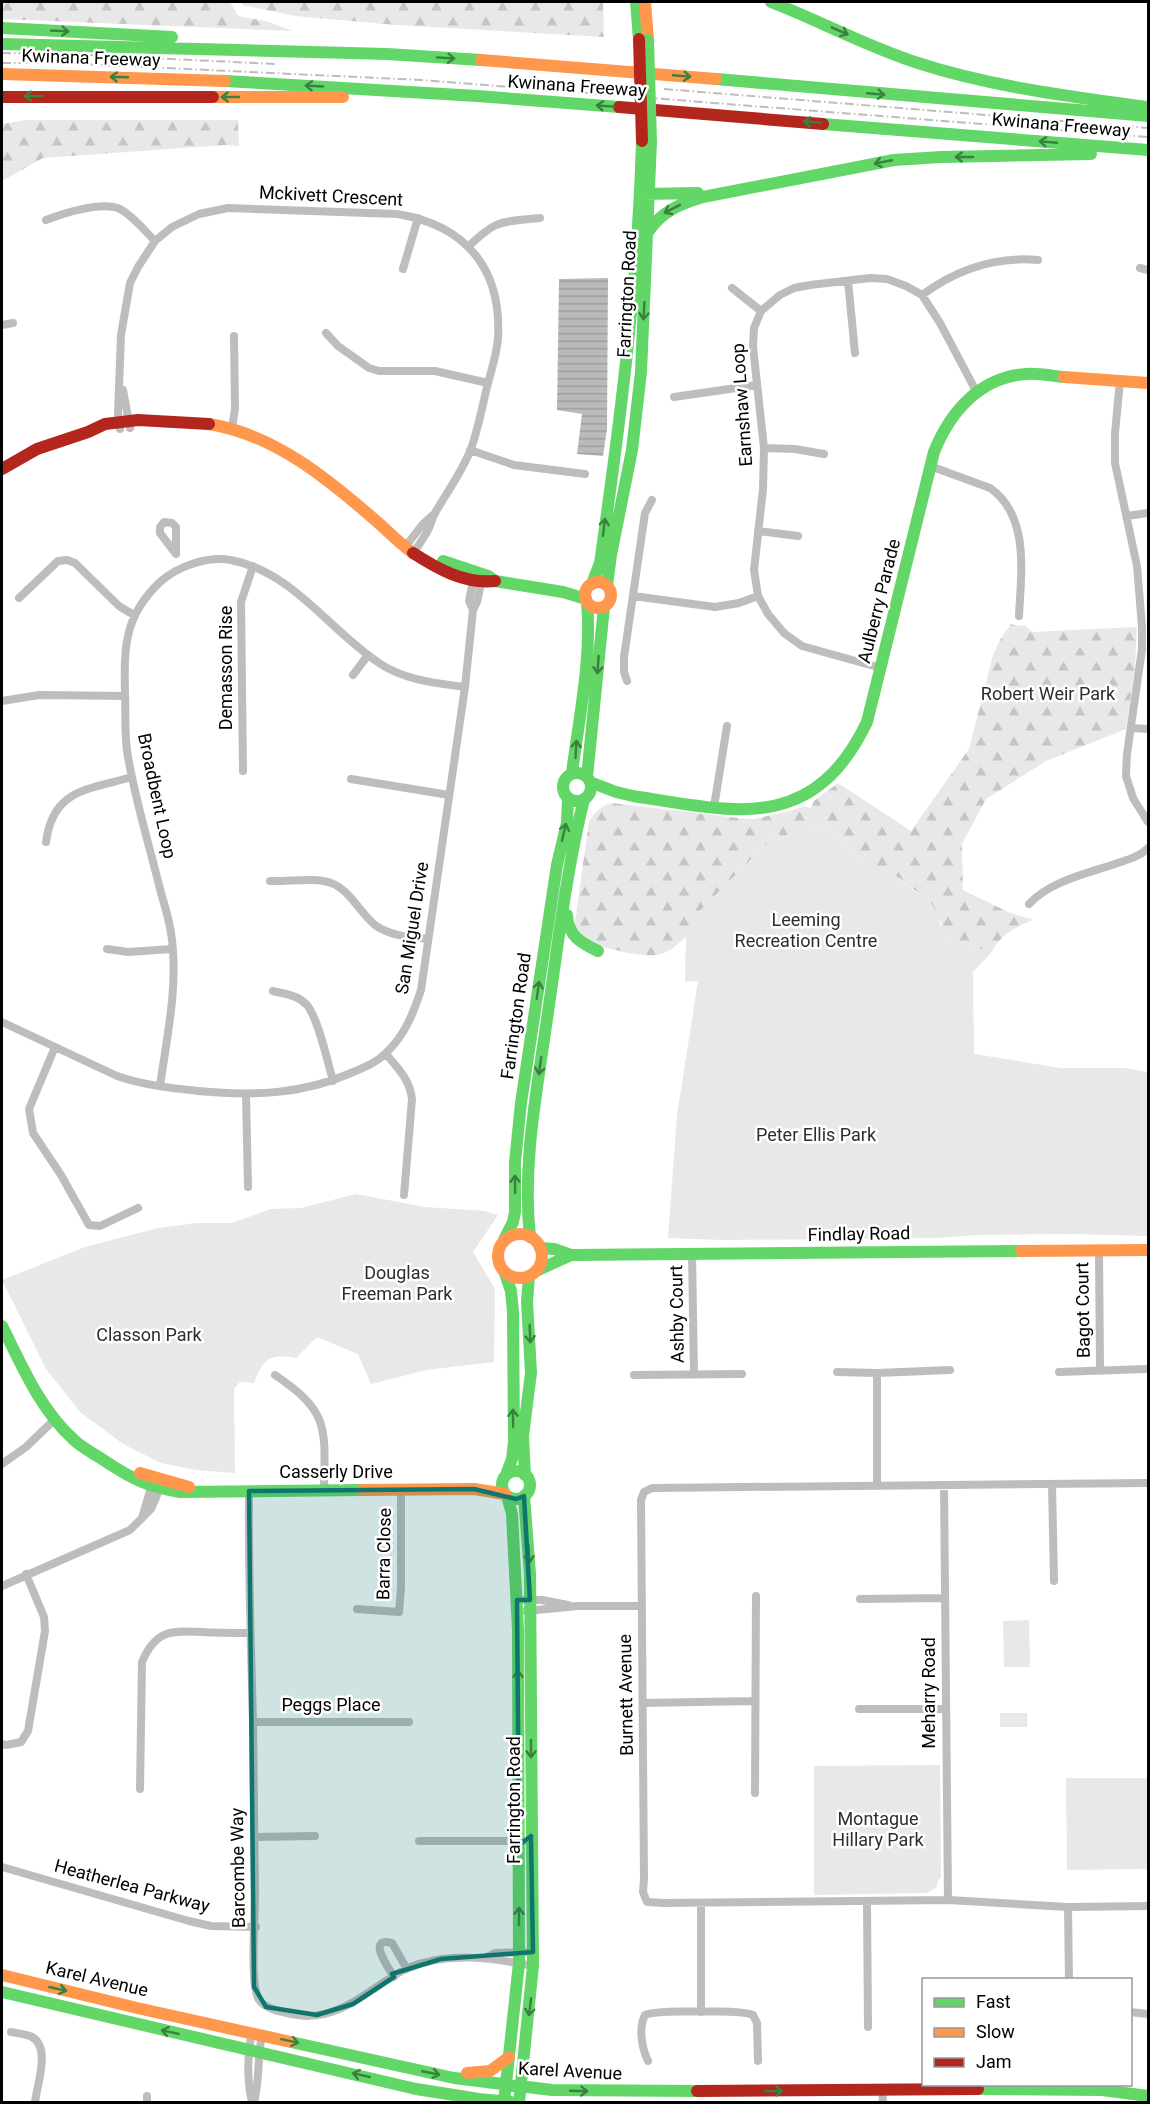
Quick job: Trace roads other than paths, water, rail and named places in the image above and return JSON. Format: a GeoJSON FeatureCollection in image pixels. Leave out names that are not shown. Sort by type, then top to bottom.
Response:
{"type":"FeatureCollection","features":[{"type":"Feature","properties":{"kind":"main road","name":"Farrington Road"},"geometry":{"type":"LineString","coordinates":[[636,2],[644,39]]}},
{"type":"Feature","properties":{"kind":"main road","name":"Farrington Road"},"geometry":{"type":"LineString","coordinates":[[607,585],[625,490],[641,372],[648,232],[645,2]]}},
{"type":"Feature","properties":{"kind":"main road"},"geometry":{"type":"LineString","coordinates":[[771,2],[898,56],[936,69],[1020,89],[1149,107]]}},
{"type":"Feature","properties":{"kind":"main road"},"geometry":{"type":"LineString","coordinates":[[2,28],[183,38],[387,54]]}},
{"type":"Feature","properties":{"kind":"main road","name":"Kwinana Freeway"},"geometry":{"type":"LineString","coordinates":[[2,44],[387,54],[590,68],[1149,116]]}},
{"type":"Feature","properties":{"kind":"main road","name":"Kwinana Freeway"},"geometry":{"type":"LineString","coordinates":[[2,74],[223,81],[477,96],[1149,152]]}},
{"type":"Feature","properties":{"kind":"main road"},"geometry":{"type":"LineString","coordinates":[[2,97],[477,96]]}},
{"type":"Feature","properties":{"kind":"main road"},"geometry":{"type":"LineString","coordinates":[[648,232],[656,218],[682,204],[703,197],[894,160],[1149,152]]}},
{"type":"Feature","properties":{"kind":"main road"},"geometry":{"type":"LineString","coordinates":[[646,194],[746,190]]}},
{"type":"Feature","properties":{"kind":"main road","name":"Farrington Road"},"geometry":{"type":"LineString","coordinates":[[572,773],[587,656],[588,593],[600,563],[627,371],[646,194]]}},
{"type":"Feature","properties":{"kind":"main road","name":"Aulberry Parade"},"geometry":{"type":"LineString","coordinates":[[589,780],[617,792],[748,810],[768,808],[805,795],[830,778],[845,762],[862,734],[930,466],[938,441],[949,419],[976,391],[1006,378],[1026,374],[1149,383]]}},
{"type":"Feature","properties":{"kind":"main road"},"geometry":{"type":"LineString","coordinates":[[2,469],[37,450],[88,432],[98,433],[124,425],[160,426],[168,423],[199,422],[232,428],[284,450],[376,521],[388,535],[411,547],[437,567],[478,578],[486,584],[495,581],[563,592],[588,593],[600,582],[607,585],[611,597],[604,607],[600,627],[597,678],[588,741],[591,790],[586,797],[576,801],[568,798],[563,786],[566,778],[572,773],[580,773],[589,780]]}},
{"type":"Feature","properties":{"kind":"main road"},"geometry":{"type":"LineString","coordinates":[[588,593],[596,608],[604,607]]}},
{"type":"Feature","properties":{"kind":"main road","name":"Aulberry Parade"},"geometry":{"type":"LineString","coordinates":[[586,797],[617,792]]}},
{"type":"Feature","properties":{"kind":"main road","name":"Farrington Road"},"geometry":{"type":"LineString","coordinates":[[530,1237],[527,1208],[531,1134],[571,852],[586,797]]}},
{"type":"Feature","properties":{"kind":"main road","name":"Farrington Road"},"geometry":{"type":"LineString","coordinates":[[504,1240],[515,1212],[515,1162],[521,1103],[557,865],[567,823],[568,798]]}},
{"type":"Feature","properties":{"kind":"main road"},"geometry":{"type":"LineString","coordinates":[[571,852],[574,866],[567,920],[568,930],[579,943],[598,951]]}},
{"type":"Feature","properties":{"kind":"main road"},"geometry":{"type":"LineString","coordinates":[[517,1234],[530,1237],[540,1248],[541,1260],[532,1274],[527,1302],[531,1373],[523,1436],[525,1475],[530,1486],[524,1496],[516,1499],[506,1495],[502,1487],[512,1459],[513,1442],[513,1312],[511,1290],[505,1273],[500,1267],[498,1253],[504,1240],[517,1234]]}},
{"type":"Feature","properties":{"kind":"main road","name":"Findlay Road"},"geometry":{"type":"LineString","coordinates":[[540,1248],[554,1249],[571,1255],[1149,1250]]}},
{"type":"Feature","properties":{"kind":"main road","name":"Findlay Road"},"geometry":{"type":"LineString","coordinates":[[532,1274],[571,1255]]}},
{"type":"Feature","properties":{"kind":"main road"},"geometry":{"type":"LineString","coordinates":[[505,1273],[516,1278],[532,1274]]}},
{"type":"Feature","properties":{"kind":"main road","name":"Casserly Drive"},"geometry":{"type":"LineString","coordinates":[[2,1326],[31,1385],[54,1420],[75,1441],[118,1469],[135,1471],[158,1483],[181,1484],[198,1491],[474,1489],[506,1495]]}},
{"type":"Feature","properties":{"kind":"main road"},"geometry":{"type":"LineString","coordinates":[[505,1477],[518,1471],[525,1475]]}},
{"type":"Feature","properties":{"kind":"main road","name":"Casserly Drive"},"geometry":{"type":"LineString","coordinates":[[474,1489],[505,1477]]}},
{"type":"Feature","properties":{"kind":"main road","name":"Farrington Road"},"geometry":{"type":"LineString","coordinates":[[504,2102],[519,1957],[517,1606],[512,1514],[506,1495]]}},
{"type":"Feature","properties":{"kind":"main road","name":"Farrington Road"},"geometry":{"type":"LineString","coordinates":[[519,2103],[533,1966],[529,1550],[524,1496]]}},
{"type":"Feature","properties":{"kind":"main road","name":"Karel Avenue"},"geometry":{"type":"LineString","coordinates":[[2,1975],[454,2078],[506,2085],[624,2092],[1052,2088],[1102,2090],[1149,2096]]}},
{"type":"Feature","properties":{"kind":"main road","name":"Karel Avenue"},"geometry":{"type":"LineString","coordinates":[[2,1992],[418,2088],[511,2103]]}},
{"type":"Feature","properties":{"kind":"main road"},"geometry":{"type":"LineString","coordinates":[[90,1996],[87,2000],[89,2006],[130,2016],[144,2026]]}},
{"type":"Feature","properties":{"kind":"main road"},"geometry":{"type":"LineString","coordinates":[[454,2078],[466,2073],[478,2074],[496,2070],[509,2057]]}},
{"type":"Feature","properties":{"kind":"street"},"geometry":{"type":"LineString","coordinates":[[46,220],[67,212],[103,207],[118,208],[155,241]]}},
{"type":"Feature","properties":{"kind":"street","name":"Mckivett Crescent"},"geometry":{"type":"LineString","coordinates":[[124,425],[121,335],[130,283],[155,241],[172,227],[188,218],[211,210],[228,208],[397,214],[418,218],[444,228],[469,246],[489,278],[498,310],[498,340],[470,450],[455,482],[434,515],[423,524],[411,547]]}},
{"type":"Feature","properties":{"kind":"street"},"geometry":{"type":"LineString","coordinates":[[403,268],[418,218]]}},
{"type":"Feature","properties":{"kind":"street"},"geometry":{"type":"LineString","coordinates":[[469,246],[495,224],[540,218]]}},
{"type":"Feature","properties":{"kind":"street"},"geometry":{"type":"LineString","coordinates":[[922,295],[953,275],[980,264],[1020,258],[1038,260]]}},
{"type":"Feature","properties":{"kind":"street"},"geometry":{"type":"LineString","coordinates":[[732,288],[761,311],[780,295],[794,288],[870,278],[887,279],[922,295],[940,323],[976,391]]}},
{"type":"Feature","properties":{"kind":"street"},"geometry":{"type":"LineString","coordinates":[[848,281],[855,352]]}},
{"type":"Feature","properties":{"kind":"street","name":"Earnshaw Loop"},"geometry":{"type":"LineString","coordinates":[[761,311],[754,328],[753,347],[764,448],[763,489],[754,570],[759,596],[776,625],[802,646],[880,668]]}},
{"type":"Feature","properties":{"kind":"street"},"geometry":{"type":"LineString","coordinates":[[2,325],[13,323]]}},
{"type":"Feature","properties":{"kind":"street"},"geometry":{"type":"LineString","coordinates":[[326,333],[361,362],[379,371],[435,371],[488,383]]}},
{"type":"Feature","properties":{"kind":"street"},"geometry":{"type":"LineString","coordinates":[[232,428],[235,409],[234,336]]}},
{"type":"Feature","properties":{"kind":"street"},"geometry":{"type":"LineString","coordinates":[[1120,381],[1114,448],[1115,463],[1138,574],[1145,626],[1126,776],[1133,798],[1149,822]]}},
{"type":"Feature","properties":{"kind":"street"},"geometry":{"type":"LineString","coordinates":[[674,397],[757,386]]}},
{"type":"Feature","properties":{"kind":"street"},"geometry":{"type":"LineString","coordinates":[[764,448],[795,449],[824,454]]}},
{"type":"Feature","properties":{"kind":"street"},"geometry":{"type":"LineString","coordinates":[[470,450],[514,465],[585,474]]}},
{"type":"Feature","properties":{"kind":"street"},"geometry":{"type":"LineString","coordinates":[[930,466],[990,488],[998,493],[1014,514],[1020,546],[1019,616]]}},
{"type":"Feature","properties":{"kind":"street"},"geometry":{"type":"LineString","coordinates":[[627,681],[624,672],[624,657],[645,513],[652,501]]}},
{"type":"Feature","properties":{"kind":"street"},"geometry":{"type":"LineString","coordinates":[[1127,516],[1149,513]]}},
{"type":"Feature","properties":{"kind":"street"},"geometry":{"type":"LineString","coordinates":[[758,531],[798,536]]}},
{"type":"Feature","properties":{"kind":"street"},"geometry":{"type":"LineString","coordinates":[[176,554],[181,568]]}},
{"type":"Feature","properties":{"kind":"street"},"geometry":{"type":"LineString","coordinates":[[19,598],[58,561],[67,560],[75,563],[119,606],[134,615]]}},
{"type":"Feature","properties":{"kind":"street","name":"Broadbent Loop"},"geometry":{"type":"LineString","coordinates":[[160,1086],[173,992],[171,933],[132,777],[125,739],[126,640],[134,615],[142,601],[168,575],[181,568],[204,561],[231,560],[253,566],[274,576],[379,663],[407,676],[465,687]]}},
{"type":"Feature","properties":{"kind":"street","name":"Demasson Rise"},"geometry":{"type":"LineString","coordinates":[[243,771],[241,602],[253,566]]}},
{"type":"Feature","properties":{"kind":"street","name":"San Miguel Drive"},"geometry":{"type":"LineString","coordinates":[[2,1022],[134,1082],[246,1095],[290,1092],[333,1081],[371,1065],[386,1054],[404,1033],[414,1013],[421,990],[465,687],[473,610],[477,602],[478,578]]}},
{"type":"Feature","properties":{"kind":"street"},"geometry":{"type":"LineString","coordinates":[[633,596],[715,607],[739,603],[759,596]]}},
{"type":"Feature","properties":{"kind":"street"},"geometry":{"type":"LineString","coordinates":[[353,675],[368,655]]}},
{"type":"Feature","properties":{"kind":"street"},"geometry":{"type":"LineString","coordinates":[[2,701],[39,695],[125,696]]}},
{"type":"Feature","properties":{"kind":"street"},"geometry":{"type":"LineString","coordinates":[[714,807],[727,726]]}},
{"type":"Feature","properties":{"kind":"street"},"geometry":{"type":"LineString","coordinates":[[1132,728],[1149,729]]}},
{"type":"Feature","properties":{"kind":"street"},"geometry":{"type":"LineString","coordinates":[[46,842],[48,825],[52,816],[57,807],[66,800],[80,793],[132,777]]}},
{"type":"Feature","properties":{"kind":"street"},"geometry":{"type":"LineString","coordinates":[[351,779],[449,795]]}},
{"type":"Feature","properties":{"kind":"street"},"geometry":{"type":"LineString","coordinates":[[1029,904],[1046,889],[1080,875],[1129,860],[1149,848]]}},
{"type":"Feature","properties":{"kind":"street"},"geometry":{"type":"LineString","coordinates":[[270,881],[331,883],[339,887],[374,924],[383,930],[393,934],[428,939]]}},
{"type":"Feature","properties":{"kind":"street"},"geometry":{"type":"LineString","coordinates":[[107,949],[135,952],[172,949]]}},
{"type":"Feature","properties":{"kind":"street"},"geometry":{"type":"LineString","coordinates":[[273,992],[293,995],[307,1005],[314,1018],[333,1081]]}},
{"type":"Feature","properties":{"kind":"street"},"geometry":{"type":"LineString","coordinates":[[55,1047],[29,1109],[33,1132],[61,1175],[89,1225],[100,1226],[138,1208]]}},
{"type":"Feature","properties":{"kind":"street"},"geometry":{"type":"LineString","coordinates":[[386,1054],[407,1080],[411,1089],[404,1195]]}},
{"type":"Feature","properties":{"kind":"street"},"geometry":{"type":"LineString","coordinates":[[246,1095],[248,1187]]}},
{"type":"Feature","properties":{"kind":"street","name":"Bagot Court"},"geometry":{"type":"LineString","coordinates":[[1099,1250],[1100,1369]]}},
{"type":"Feature","properties":{"kind":"street","name":"Ashby Court"},"geometry":{"type":"LineString","coordinates":[[692,1254],[694,1373]]}},
{"type":"Feature","properties":{"kind":"street","name":"Bagot Court"},"geometry":{"type":"LineString","coordinates":[[1059,1372],[1146,1369]]}},
{"type":"Feature","properties":{"kind":"street"},"geometry":{"type":"LineString","coordinates":[[837,1372],[950,1370]]}},
{"type":"Feature","properties":{"kind":"street"},"geometry":{"type":"LineString","coordinates":[[877,1373],[877,1485]]}},
{"type":"Feature","properties":{"kind":"street","name":"Ashby Court"},"geometry":{"type":"LineString","coordinates":[[634,1375],[742,1374]]}},
{"type":"Feature","properties":{"kind":"street"},"geometry":{"type":"LineString","coordinates":[[275,1376],[304,1397],[322,1424],[324,1490]]}},
{"type":"Feature","properties":{"kind":"street"},"geometry":{"type":"LineString","coordinates":[[2,1464],[26,1447],[54,1420]]}},
{"type":"Feature","properties":{"kind":"street"},"geometry":{"type":"LineString","coordinates":[[2,1586],[130,1530],[151,1509],[158,1483]]}},
{"type":"Feature","properties":{"kind":"street","name":"Burnett Avenue"},"geometry":{"type":"LineString","coordinates":[[1149,1483],[648,1489],[642,1495],[641,1500],[643,1892],[647,1902],[948,1900],[1068,1907],[1149,1906]]}},
{"type":"Feature","properties":{"kind":"street"},"geometry":{"type":"LineString","coordinates":[[1052,1484],[1054,1581]]}},
{"type":"Feature","properties":{"kind":"street","name":"Meharry Road"},"geometry":{"type":"LineString","coordinates":[[944,1485],[948,1900]]}},
{"type":"Feature","properties":{"kind":"street","name":"Barra Close"},"geometry":{"type":"LineString","coordinates":[[357,1609],[399,1612],[401,1490]]}},
{"type":"Feature","properties":{"kind":"street","name":"Barcombe Way"},"geometry":{"type":"LineString","coordinates":[[249,1491],[249,1634],[253,1722],[256,1927],[254,1987],[259,2001],[266,2007],[306,2016],[335,2011],[352,2004],[407,1969],[441,1959],[519,1957],[533,1952]]}},
{"type":"Feature","properties":{"kind":"street"},"geometry":{"type":"LineString","coordinates":[[2,1744],[21,1742],[28,1731],[45,1631],[44,1617],[26,1574]]}},
{"type":"Feature","properties":{"kind":"street"},"geometry":{"type":"LineString","coordinates":[[755,1793],[756,1596]]}},
{"type":"Feature","properties":{"kind":"street"},"geometry":{"type":"LineString","coordinates":[[860,1599],[945,1598]]}},
{"type":"Feature","properties":{"kind":"street"},"geometry":{"type":"LineString","coordinates":[[517,1606],[641,1606]]}},
{"type":"Feature","properties":{"kind":"street"},"geometry":{"type":"LineString","coordinates":[[140,1789],[142,1662],[148,1647],[161,1636],[181,1630],[249,1634]]}},
{"type":"Feature","properties":{"kind":"street"},"geometry":{"type":"LineString","coordinates":[[643,1703],[755,1701]]}},
{"type":"Feature","properties":{"kind":"street"},"geometry":{"type":"LineString","coordinates":[[859,1709],[945,1710]]}},
{"type":"Feature","properties":{"kind":"street","name":"Peggs Place"},"geometry":{"type":"LineString","coordinates":[[253,1722],[409,1722]]}},
{"type":"Feature","properties":{"kind":"street"},"geometry":{"type":"LineString","coordinates":[[254,1836],[315,1836]]}},
{"type":"Feature","properties":{"kind":"street"},"geometry":{"type":"LineString","coordinates":[[419,1841],[519,1841],[531,1836]]}},
{"type":"Feature","properties":{"kind":"street","name":"Heatherlea Parkway"},"geometry":{"type":"LineString","coordinates":[[2,1867],[189,1922],[211,1926],[256,1927]]}},
{"type":"Feature","properties":{"kind":"street"},"geometry":{"type":"LineString","coordinates":[[867,1902],[868,2028]]}},
{"type":"Feature","properties":{"kind":"street"},"geometry":{"type":"LineString","coordinates":[[701,1903],[701,2012]]}},
{"type":"Feature","properties":{"kind":"street"},"geometry":{"type":"LineString","coordinates":[[1068,1907],[1069,1978]]}},
{"type":"Feature","properties":{"kind":"street"},"geometry":{"type":"LineString","coordinates":[[394,1977],[379,1952],[382,1943],[392,1943],[407,1969]]}},
{"type":"Feature","properties":{"kind":"street","name":"Barcombe Way"},"geometry":{"type":"LineString","coordinates":[[519,1957],[533,1966]]}},
{"type":"Feature","properties":{"kind":"street"},"geometry":{"type":"LineString","coordinates":[[648,2061],[642,2043],[642,2025],[645,2015],[654,2012],[746,2012],[753,2015],[757,2023],[758,2061]]}},
{"type":"Feature","properties":{"kind":"street"},"geometry":{"type":"LineString","coordinates":[[1132,2012],[1149,2014]]}},
{"type":"Feature","properties":{"kind":"street"},"geometry":{"type":"LineString","coordinates":[[11,2032],[31,2037],[40,2044],[43,2055],[35,2103]]}},
{"type":"Feature","properties":{"kind":"street"},"geometry":{"type":"LineString","coordinates":[[253,2103],[257,2091],[254,2050],[257,2034]]}},
{"type":"Feature","properties":{"kind":"street"},"geometry":{"type":"LineString","coordinates":[[882,2089],[883,2103]]}},
{"type":"Feature","properties":{"kind":"railway"},"geometry":{"type":"LineString","coordinates":[[2,53],[275,64]]}},
{"type":"Feature","properties":{"kind":"railway"},"geometry":{"type":"LineString","coordinates":[[2,63],[59,63],[421,80],[1148,137]]}},
{"type":"Feature","properties":{"kind":"railway"},"geometry":{"type":"LineString","coordinates":[[664,89],[1148,128]]}},
{"type":"Feature","properties":{"kind":"park label","name":"Robert Weir Park"},"geometry":{"type":"Point","coordinates":[1048,694]}},
{"type":"Feature","properties":{"kind":"park label","name":"Leeming Recreation Centre"},"geometry":{"type":"Point","coordinates":[806,930]}},
{"type":"Feature","properties":{"kind":"park label","name":"Peter Ellis Park"},"geometry":{"type":"Point","coordinates":[816,1135]}},
{"type":"Feature","properties":{"kind":"park label","name":"Douglas Freeman Park"},"geometry":{"type":"Point","coordinates":[397,1283]}},
{"type":"Feature","properties":{"kind":"park label","name":"Classon Park"},"geometry":{"type":"Point","coordinates":[149,1335]}},
{"type":"Feature","properties":{"kind":"park label","name":"Montague Hillary Park"},"geometry":{"type":"Point","coordinates":[878,1829]}}]}
